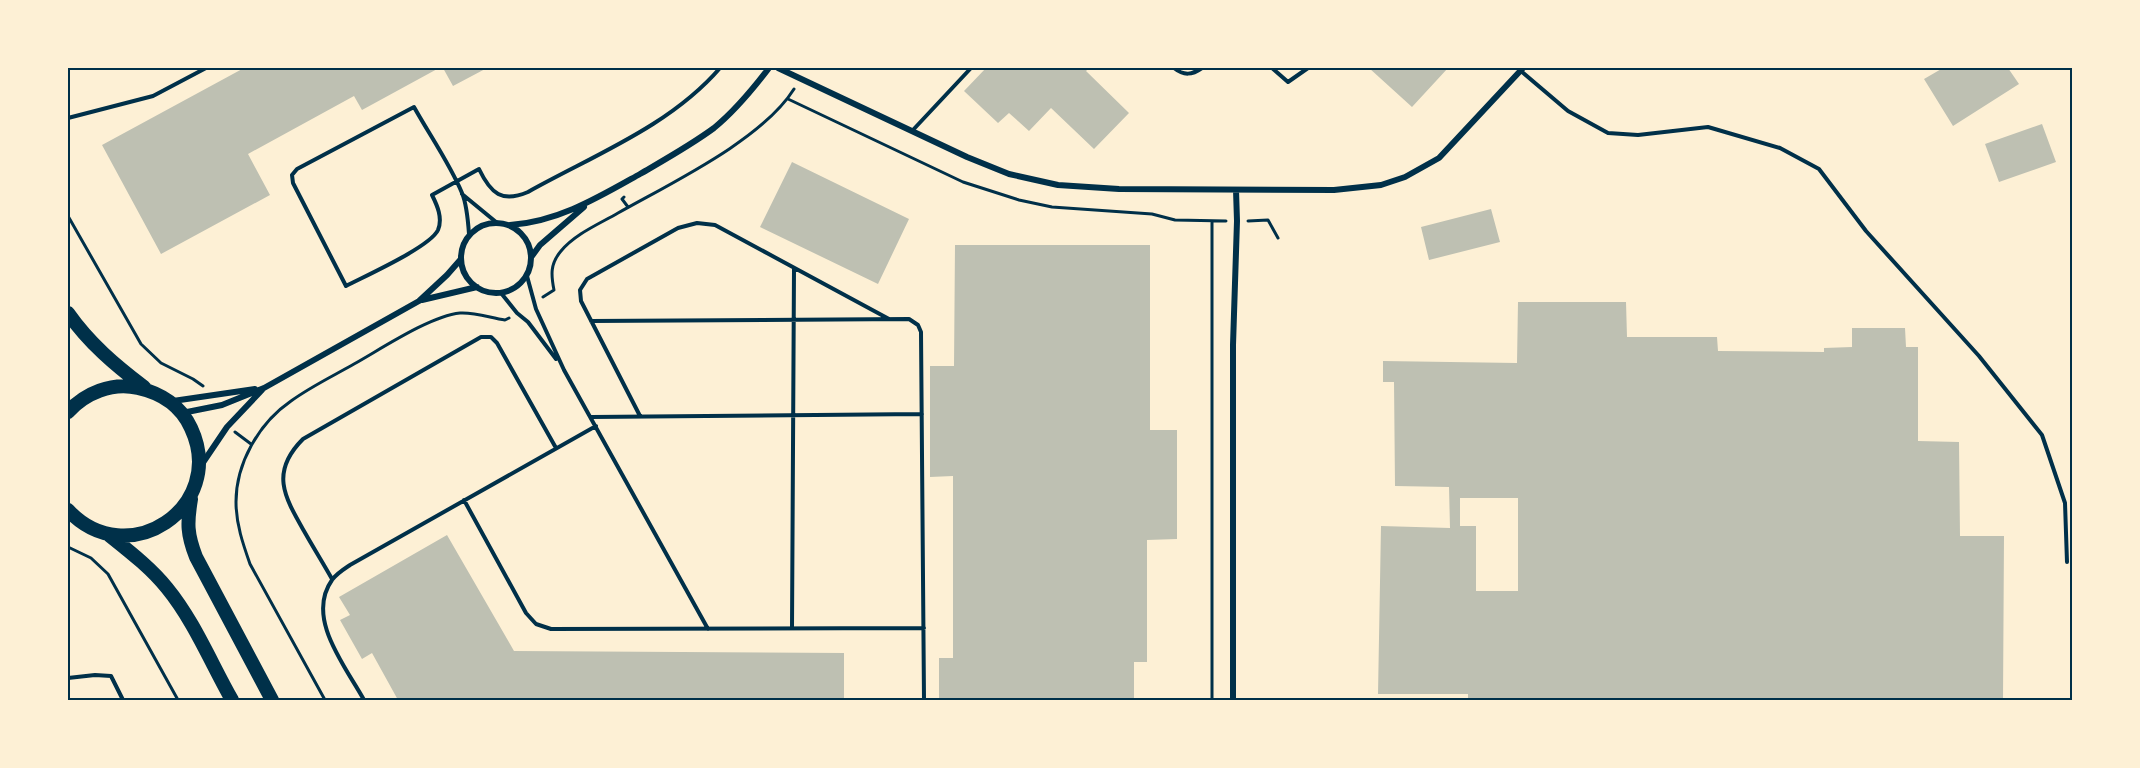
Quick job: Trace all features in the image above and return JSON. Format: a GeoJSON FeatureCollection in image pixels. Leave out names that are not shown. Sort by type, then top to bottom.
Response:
{"type":"FeatureCollection","features":[{"type":"Feature","properties":{"kind":"highway"},"geometry":{"type":"LineString","coordinates":[[68,313],[80,331],[98,350],[148,390],[169,401],[181,413],[195,437],[198,468],[187,521],[188,538],[204,574],[272,700]]}},
{"type":"Feature","properties":{"kind":"highway"},"geometry":{"type":"LineString","coordinates":[[68,412],[88,395],[102,389],[125,386],[148,390]]}},
{"type":"Feature","properties":{"kind":"highway"},"geometry":{"type":"LineString","coordinates":[[68,510],[83,524],[109,535],[123,536],[152,531],[176,515],[192,491]]}},
{"type":"Feature","properties":{"kind":"highway"},"geometry":{"type":"LineString","coordinates":[[109,535],[165,586],[183,609],[232,700]]}},
{"type":"Feature","properties":{"kind":"street"},"geometry":{"type":"LineString","coordinates":[[510,225],[525,237],[532,256],[531,266],[527,276],[520,284],[501,293],[488,292],[468,280],[463,270],[462,248],[469,234],[481,226],[496,222],[510,225],[543,221],[589,203],[714,128],[749,94],[769,68]]}},
{"type":"Feature","properties":{"kind":"street"},"geometry":{"type":"LineString","coordinates":[[778,68],[967,158],[1009,174],[1058,185],[1119,189],[1236,190],[1334,190],[1381,185],[1405,177],[1439,158],[1522,69]]}},
{"type":"Feature","properties":{"kind":"street"},"geometry":{"type":"LineString","coordinates":[[1233,700],[1233,345],[1236,190]]}},
{"type":"Feature","properties":{"kind":"street"},"geometry":{"type":"LineString","coordinates":[[532,256],[551,235],[589,203]]}},
{"type":"Feature","properties":{"kind":"street"},"geometry":{"type":"LineString","coordinates":[[181,413],[222,405],[264,388],[419,301],[461,259]]}},
{"type":"Feature","properties":{"kind":"street"},"geometry":{"type":"LineString","coordinates":[[419,301],[477,287]]}},
{"type":"Feature","properties":{"kind":"street"},"geometry":{"type":"LineString","coordinates":[[169,401],[264,388]]}},
{"type":"Feature","properties":{"kind":"street"},"geometry":{"type":"LineString","coordinates":[[198,468],[227,427],[264,388]]}},
{"type":"Feature","properties":{"kind":"lane"},"geometry":{"type":"LineString","coordinates":[[68,118],[153,96],[206,68]]}},
{"type":"Feature","properties":{"kind":"lane"},"geometry":{"type":"LineString","coordinates":[[469,234],[462,193],[456,182],[414,106],[297,169],[292,175],[292,183],[346,286],[428,243],[438,231],[440,218],[432,195],[456,182],[479,169],[486,184],[503,196],[514,198],[528,192],[641,132],[668,115],[707,83],[720,68]]}},
{"type":"Feature","properties":{"kind":"lane"},"geometry":{"type":"LineString","coordinates":[[911,132],[970,68]]}},
{"type":"Feature","properties":{"kind":"lane"},"geometry":{"type":"LineString","coordinates":[[1174,68],[1180,73],[1190,74],[1202,68]]}},
{"type":"Feature","properties":{"kind":"lane"},"geometry":{"type":"LineString","coordinates":[[1272,68],[1288,82],[1308,68]]}},
{"type":"Feature","properties":{"kind":"lane"},"geometry":{"type":"LineString","coordinates":[[1522,69],[1568,111],[1608,133],[1638,135],[1708,127],[1780,148],[1819,170],[1866,231],[1979,356],[2042,435],[2065,503],[2067,562]]}},
{"type":"Feature","properties":{"kind":"lane"},"geometry":{"type":"LineString","coordinates":[[462,193],[496,222]]}},
{"type":"Feature","properties":{"kind":"lane"},"geometry":{"type":"LineString","coordinates":[[640,416],[581,301],[580,290],[587,279],[678,228],[697,223],[715,225],[890,319]]}},
{"type":"Feature","properties":{"kind":"lane"},"geometry":{"type":"LineString","coordinates":[[792,628],[794,268]]}},
{"type":"Feature","properties":{"kind":"lane"},"geometry":{"type":"LineString","coordinates":[[527,276],[534,302],[564,370],[708,628]]}},
{"type":"Feature","properties":{"kind":"lane"},"geometry":{"type":"LineString","coordinates":[[501,293],[517,313],[528,322],[564,370]]}},
{"type":"Feature","properties":{"kind":"lane"},"geometry":{"type":"LineString","coordinates":[[591,321],[909,319],[918,325],[921,332],[924,700]]}},
{"type":"Feature","properties":{"kind":"lane"},"geometry":{"type":"LineString","coordinates":[[332,579],[287,502],[283,483],[286,461],[303,439],[481,337],[491,337],[497,343],[556,448]]}},
{"type":"Feature","properties":{"kind":"lane"},"geometry":{"type":"LineString","coordinates":[[591,417],[922,414]]}},
{"type":"Feature","properties":{"kind":"lane"},"geometry":{"type":"LineString","coordinates":[[364,700],[327,634],[322,617],[323,599],[332,579],[350,565],[596,426]]}},
{"type":"Feature","properties":{"kind":"lane"},"geometry":{"type":"LineString","coordinates":[[464,500],[526,612],[536,624],[551,629],[924,628]]}},
{"type":"Feature","properties":{"kind":"lane"},"geometry":{"type":"LineString","coordinates":[[68,678],[111,676],[123,700]]}},
{"type":"Feature","properties":{"kind":"path"},"geometry":{"type":"LineString","coordinates":[[534,302],[554,290],[550,274],[554,261],[574,238],[725,151],[773,115],[800,79]]}},
{"type":"Feature","properties":{"kind":"path"},"geometry":{"type":"LineString","coordinates":[[628,207],[622,199],[629,194]]}},
{"type":"Feature","properties":{"kind":"path"},"geometry":{"type":"LineString","coordinates":[[68,216],[141,344],[160,363],[201,384]]}},
{"type":"Feature","properties":{"kind":"path"},"geometry":{"type":"LineString","coordinates":[[1212,221],[1212,700]]}},
{"type":"Feature","properties":{"kind":"path"},"geometry":{"type":"LineString","coordinates":[[325,700],[250,564],[242,541],[236,501],[242,469],[252,444],[262,429],[290,401],[432,322],[461,313],[506,320],[517,313]]}},
{"type":"Feature","properties":{"kind":"path"},"geometry":{"type":"LineString","coordinates":[[68,547],[91,558],[108,574],[178,700]]}},
{"type":"Feature","properties":{"kind":"building"},"geometry":{"type":"Polygon","coordinates":[[[244,68],[439,68],[362,110],[354,96],[248,154],[270,195],[161,254],[102,145],[244,68]]]}},
{"type":"Feature","properties":{"kind":"building"},"geometry":{"type":"Polygon","coordinates":[[[443,68],[487,68],[453,86],[443,68]]]}},
{"type":"Feature","properties":{"kind":"building"},"geometry":{"type":"Polygon","coordinates":[[[986,68],[1089,68],[1086,71],[1129,113],[1094,149],[1051,108],[1029,131],[1009,113],[998,123],[964,91],[986,68]]]}},
{"type":"Feature","properties":{"kind":"building"},"geometry":{"type":"Polygon","coordinates":[[[1369,68],[1448,68],[1412,107],[1369,68]]]}},
{"type":"Feature","properties":{"kind":"building"},"geometry":{"type":"Polygon","coordinates":[[[1943,68],[2008,68],[2019,84],[1953,126],[1924,79],[1943,68]]]}},
{"type":"Feature","properties":{"kind":"building"},"geometry":{"type":"Polygon","coordinates":[[[2042,124],[2056,162],[1999,182],[1985,144],[2042,124]]]}},
{"type":"Feature","properties":{"kind":"building"},"geometry":{"type":"Polygon","coordinates":[[[792,162],[909,219],[878,284],[760,227],[792,162]]]}},
{"type":"Feature","properties":{"kind":"building"},"geometry":{"type":"Polygon","coordinates":[[[1491,209],[1500,242],[1429,260],[1421,227],[1491,209]]]}},
{"type":"Feature","properties":{"kind":"building"},"geometry":{"type":"Polygon","coordinates":[[[955,245],[1150,245],[1150,430],[1177,430],[1177,539],[1147,540],[1147,662],[1134,662],[1134,700],[939,700],[939,658],[953,658],[953,476],[930,477],[930,366],[954,366],[955,245]]]}},
{"type":"Feature","properties":{"kind":"building"},"geometry":{"type":"Polygon","coordinates":[[[1518,302],[1626,302],[1627,337],[1717,337],[1718,351],[1824,352],[1824,348],[1852,347],[1852,328],[1905,328],[1906,347],[1918,347],[1918,441],[1959,442],[1960,536],[2004,536],[2003,700],[1468,700],[1468,694],[1378,694],[1381,526],[1450,528],[1449,487],[1395,486],[1394,382],[1383,382],[1383,361],[1517,363],[1518,302]],[[1460,498],[1460,526],[1476,526],[1476,591],[1518,591],[1518,498],[1460,498]]]}},
{"type":"Feature","properties":{"kind":"building"},"geometry":{"type":"Polygon","coordinates":[[[447,535],[514,651],[844,653],[844,700],[398,700],[372,653],[362,659],[340,620],[350,615],[339,597],[447,535]]]}}]}
